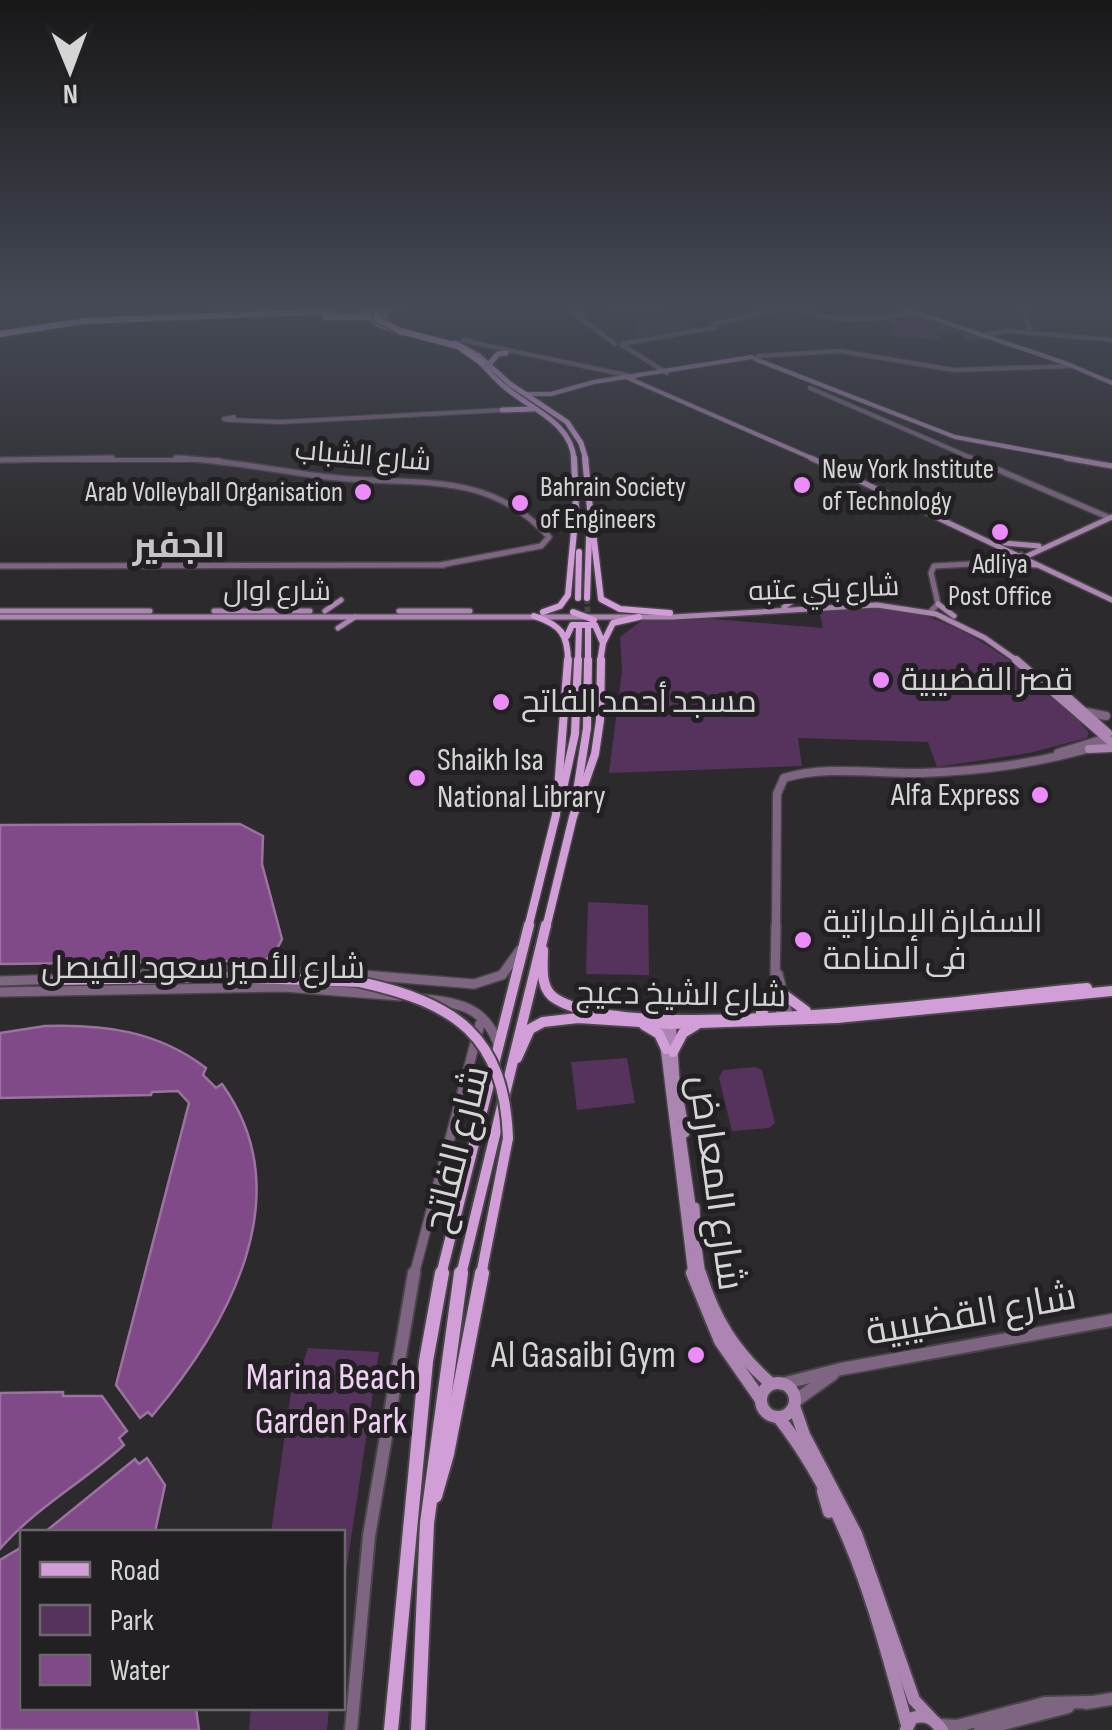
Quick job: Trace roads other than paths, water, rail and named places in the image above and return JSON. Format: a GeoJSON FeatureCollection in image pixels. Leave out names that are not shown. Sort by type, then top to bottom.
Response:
{"type":"FeatureCollection","features":[{"type":"Feature","properties":{"kind":"main road"},"geometry":{"type":"LineString","coordinates":[[508,385],[562,429],[573,447],[583,598],[589,505]]}},
{"type":"Feature","properties":{"kind":"main road"},"geometry":{"type":"LineString","coordinates":[[511,385],[570,426],[583,444],[600,597]]}},
{"type":"Feature","properties":{"kind":"main road"},"geometry":{"type":"LineString","coordinates":[[521,395],[545,397],[582,385]]}},
{"type":"Feature","properties":{"kind":"main road"},"geometry":{"type":"LineString","coordinates":[[650,385],[1112,598]]}},
{"type":"Feature","properties":{"kind":"main road"},"geometry":{"type":"LineString","coordinates":[[657,385],[760,428],[1112,598]]}},
{"type":"Feature","properties":{"kind":"main road"},"geometry":{"type":"LineString","coordinates":[[822,385],[908,420],[982,444],[1112,465]]}},
{"type":"Feature","properties":{"kind":"main road"},"geometry":{"type":"LineString","coordinates":[[825,385],[986,443],[1112,465]]}},
{"type":"Feature","properties":{"kind":"main road"},"geometry":{"type":"LineString","coordinates":[[540,403],[566,390]]}},
{"type":"Feature","properties":{"kind":"main road"},"geometry":{"type":"LineString","coordinates":[[502,410],[517,404],[521,395]]}},
{"type":"Feature","properties":{"kind":"main road"},"geometry":{"type":"LineString","coordinates":[[502,410],[524,407],[544,414]]}},
{"type":"Feature","properties":{"kind":"main road"},"geometry":{"type":"LineString","coordinates":[[908,420],[922,423]]}},
{"type":"Feature","properties":{"kind":"main road"},"geometry":{"type":"LineString","coordinates":[[567,598],[576,510]]}},
{"type":"Feature","properties":{"kind":"main road"},"geometry":{"type":"LineString","coordinates":[[1025,555],[1111,518]]}},
{"type":"Feature","properties":{"kind":"main road"},"geometry":{"type":"LineString","coordinates":[[1005,543],[1045,546]]}},
{"type":"Feature","properties":{"kind":"main road"},"geometry":{"type":"LineString","coordinates":[[1006,563],[1044,567]]}},
{"type":"Feature","properties":{"kind":"main road"},"geometry":{"type":"LineString","coordinates":[[784,606],[794,600],[793,586]]}},
{"type":"Feature","properties":{"kind":"main road"},"geometry":{"type":"LineString","coordinates":[[804,595],[826,603]]}},
{"type":"Feature","properties":{"kind":"main road"},"geometry":{"type":"LineString","coordinates":[[538,614],[567,598],[583,604],[600,597]]}},
{"type":"Feature","properties":{"kind":"main road"},"geometry":{"type":"LineString","coordinates":[[600,597],[620,609],[670,613]]}},
{"type":"Feature","properties":{"kind":"main road"},"geometry":{"type":"LineString","coordinates":[[567,636],[570,624],[600,597]]}},
{"type":"Feature","properties":{"kind":"main road"},"geometry":{"type":"LineString","coordinates":[[567,598],[599,626],[602,641]]}},
{"type":"Feature","properties":{"kind":"main road"},"geometry":{"type":"LineString","coordinates":[[325,611],[341,600]]}},
{"type":"Feature","properties":{"kind":"main road"},"geometry":{"type":"LineString","coordinates":[[221,601],[226,608],[245,611]]}},
{"type":"Feature","properties":{"kind":"main road","name":"شارع بني عتبه"},"geometry":{"type":"LineString","coordinates":[[553,614],[670,613],[881,601],[934,605],[1050,684],[1082,709],[1088,720]]}},
{"type":"Feature","properties":{"kind":"main road","name":"شارع بني عتبه"},"geometry":{"type":"LineString","coordinates":[[584,614],[737,616],[880,605],[934,605],[1020,657],[1111,740]]}},
{"type":"Feature","properties":{"kind":"main road"},"geometry":{"type":"LineString","coordinates":[[174,616],[216,611]]}},
{"type":"Feature","properties":{"kind":"main road","name":"شارع اوال"},"geometry":{"type":"LineString","coordinates":[[0,614],[432,614]]}},
{"type":"Feature","properties":{"kind":"main road","name":"شارع اوال"},"geometry":{"type":"LineString","coordinates":[[0,614],[553,614]]}},
{"type":"Feature","properties":{"kind":"main road"},"geometry":{"type":"LineString","coordinates":[[538,614],[557,624],[567,636]]}},
{"type":"Feature","properties":{"kind":"main road"},"geometry":{"type":"LineString","coordinates":[[314,616],[338,625],[359,616]]}},
{"type":"Feature","properties":{"kind":"main road"},"geometry":{"type":"LineString","coordinates":[[602,641],[610,625],[639,617]]}},
{"type":"Feature","properties":{"kind":"main road"},"geometry":{"type":"LineString","coordinates":[[567,636],[572,624],[585,622],[595,625],[602,641]]}},
{"type":"Feature","properties":{"kind":"main road"},"geometry":{"type":"LineString","coordinates":[[556,815],[573,750],[583,627],[586,728],[573,816]]}},
{"type":"Feature","properties":{"kind":"main road","name":"شارع الفاتح"},"geometry":{"type":"LineString","coordinates":[[390,1730],[431,1328],[454,1211],[556,815],[568,694],[567,636]]}},
{"type":"Feature","properties":{"kind":"main road","name":"شارع الفاتح"},"geometry":{"type":"LineString","coordinates":[[418,1730],[428,1523],[457,1290],[573,816],[599,737],[602,641]]}},
{"type":"Feature","properties":{"kind":"main road"},"geometry":{"type":"LineString","coordinates":[[1088,720],[1094,733],[1090,745]]}},
{"type":"Feature","properties":{"kind":"main road","name":"شارع الشيخ دعيج"},"geometry":{"type":"LineString","coordinates":[[541,943],[542,981],[562,1004],[607,1014],[699,1024],[1112,989]]}},
{"type":"Feature","properties":{"kind":"main road"},"geometry":{"type":"LineString","coordinates":[[56,980],[230,977],[360,982],[432,1001],[472,1031],[499,1069],[506,1091],[508,1138],[447,1454],[428,1523]]}},
{"type":"Feature","properties":{"kind":"main road","name":"شارع الشيخ دعيج"},"geometry":{"type":"LineString","coordinates":[[511,1063],[530,1029],[549,1019],[642,1024],[755,1015],[785,1018],[1112,989]]}},
{"type":"Feature","properties":{"kind":"main road"},"geometry":{"type":"LineString","coordinates":[[755,1015],[768,1009],[780,993],[808,1013]]}},
{"type":"Feature","properties":{"kind":"main road","name":"شارع المعارض"},"geometry":{"type":"LineString","coordinates":[[667,1021],[692,1273],[702,1308],[721,1348],[761,1400]]}},
{"type":"Feature","properties":{"kind":"main road"},"geometry":{"type":"LineString","coordinates":[[642,1024],[658,1034],[670,1051],[683,1033],[699,1024]]}},
{"type":"Feature","properties":{"kind":"main road","name":"شارع المعارض"},"geometry":{"type":"LineString","coordinates":[[670,1051],[695,1254],[718,1327],[744,1364],[776,1384]]}},
{"type":"Feature","properties":{"kind":"main road"},"geometry":{"type":"LineString","coordinates":[[907,1727],[885,1636],[860,1562],[820,1477],[779,1418],[767,1412],[761,1400],[762,1391],[776,1384],[795,1405],[800,1428],[856,1534],[914,1700],[938,1724]]}},
{"type":"Feature","properties":{"kind":"main road"},"geometry":{"type":"LineString","coordinates":[[779,1418],[788,1416],[795,1405]]}},
{"type":"Feature","properties":{"kind":"main road"},"geometry":{"type":"LineString","coordinates":[[820,1477],[829,1512]]}},
{"type":"Feature","properties":{"kind":"main road"},"geometry":{"type":"LineString","coordinates":[[907,1727],[919,1715],[938,1724]]}},
{"type":"Feature","properties":{"kind":"street"},"geometry":{"type":"LineString","coordinates":[[818,385],[810,388],[1111,518]]}},
{"type":"Feature","properties":{"kind":"street"},"geometry":{"type":"LineString","coordinates":[[232,419],[242,422],[502,410]]}},
{"type":"Feature","properties":{"kind":"street","name":"شارع الشباب"},"geometry":{"type":"LineString","coordinates":[[0,460],[231,461],[320,476],[458,485],[512,506],[549,537],[544,544],[517,551],[440,565],[0,566]]}},
{"type":"Feature","properties":{"kind":"street"},"geometry":{"type":"LineString","coordinates":[[932,575],[943,564],[1006,563],[1025,555]]}},
{"type":"Feature","properties":{"kind":"street"},"geometry":{"type":"LineString","coordinates":[[934,605],[932,568],[940,563],[1007,562],[1025,555]]}},
{"type":"Feature","properties":{"kind":"street"},"geometry":{"type":"LineString","coordinates":[[1082,709],[1109,715]]}},
{"type":"Feature","properties":{"kind":"street"},"geometry":{"type":"LineString","coordinates":[[1088,720],[1109,715]]}},
{"type":"Feature","properties":{"kind":"street"},"geometry":{"type":"LineString","coordinates":[[941,774],[1034,759],[1111,740]]}},
{"type":"Feature","properties":{"kind":"street"},"geometry":{"type":"LineString","coordinates":[[785,1018],[778,974],[780,781],[789,775],[1020,770],[1090,745]]}},
{"type":"Feature","properties":{"kind":"street","name":"شارع الأمير سعود الفيصل"},"geometry":{"type":"LineString","coordinates":[[0,982],[239,970],[405,976],[474,984],[494,979],[508,969],[528,934]]}},
{"type":"Feature","properties":{"kind":"street","name":"شارع الأمير سعود الفيصل"},"geometry":{"type":"LineString","coordinates":[[0,992],[284,987],[430,999],[479,1012],[494,1032],[498,1050]]}},
{"type":"Feature","properties":{"kind":"street"},"geometry":{"type":"LineString","coordinates":[[351,1730],[374,1498],[399,1342],[428,1210],[470,1072],[480,1024]]}},
{"type":"Feature","properties":{"kind":"street","name":"شارع القضيبية"},"geometry":{"type":"LineString","coordinates":[[776,1384],[1112,1320]]}},
{"type":"Feature","properties":{"kind":"street","name":"شارع القضيبية"},"geometry":{"type":"LineString","coordinates":[[795,1405],[841,1369]]}},
{"type":"Feature","properties":{"kind":"street"},"geometry":{"type":"LineString","coordinates":[[938,1724],[957,1726],[1045,1703],[1112,1699]]}},
{"type":"Feature","properties":{"kind":"street"},"geometry":{"type":"LineString","coordinates":[[980,1730],[1088,1702]]}},
{"type":"Feature","properties":{"kind":"water"},"geometry":{"type":"Polygon","coordinates":[[[240,824],[263,836],[262,864],[282,939],[274,955],[262,961],[0,964],[0,825],[240,824]]]}},
{"type":"Feature","properties":{"kind":"water"},"geometry":{"type":"Polygon","coordinates":[[[45,1026],[130,1032],[188,1055],[206,1068],[203,1075],[216,1088],[222,1084],[245,1126],[256,1170],[255,1214],[245,1258],[229,1301],[206,1342],[152,1416],[148,1412],[140,1418],[116,1385],[189,1103],[178,1091],[0,1098],[0,1033],[45,1026]]]}},
{"type":"Feature","properties":{"kind":"water"},"geometry":{"type":"Polygon","coordinates":[[[63,1392],[63,1396],[102,1396],[127,1431],[119,1438],[124,1445],[28,1521],[0,1549],[0,1393],[63,1392]]]}},
{"type":"Feature","properties":{"kind":"water"},"geometry":{"type":"Polygon","coordinates":[[[147,1458],[165,1485],[155,1530],[47,1530],[135,1459],[139,1464],[147,1458]]]}},
{"type":"Feature","properties":{"kind":"water"},"geometry":{"type":"Polygon","coordinates":[[[20,1548],[20,1710],[196,1710],[199,1730],[0,1730],[0,1560],[20,1548]]]}},
{"type":"Feature","properties":{"kind":"tunnel"},"geometry":{"type":"LineString","coordinates":[[587,598],[588,625]]}},
{"type":"Feature","properties":{"kind":"place","name":"New York Institute of Technology"},"geometry":{"type":"Point","coordinates":[802,485]}},
{"type":"Feature","properties":{"kind":"place","name":"Arab Volleyball Organisation"},"geometry":{"type":"Point","coordinates":[363,492]}},
{"type":"Feature","properties":{"kind":"place","name":"Bahrain Society of Engineers"},"geometry":{"type":"Point","coordinates":[520,503]}},
{"type":"Feature","properties":{"kind":"place","name":"Adliya Post Office"},"geometry":{"type":"Point","coordinates":[1000,532]}},
{"type":"Feature","properties":{"kind":"place","name":"قصر القضيبية"},"geometry":{"type":"Point","coordinates":[881,680]}},
{"type":"Feature","properties":{"kind":"place","name":"مسجد أحمد الفاتح"},"geometry":{"type":"Point","coordinates":[501,702]}},
{"type":"Feature","properties":{"kind":"place","name":"Shaikh Isa National Library"},"geometry":{"type":"Point","coordinates":[417,778]}},
{"type":"Feature","properties":{"kind":"place","name":"Alfa Express"},"geometry":{"type":"Point","coordinates":[1040,795]}},
{"type":"Feature","properties":{"kind":"place","name":"السفارة الإماراتية فى المنامة"},"geometry":{"type":"Point","coordinates":[803,940]}},
{"type":"Feature","properties":{"kind":"place","name":"Al Gasaibi Gym"},"geometry":{"type":"Point","coordinates":[696,1355]}},
{"type":"Feature","properties":{"kind":"district","name":"الجفير"},"geometry":{"type":"Point","coordinates":[179,546]}},
{"type":"Feature","properties":{"kind":"park label","name":"Marina Beach Garden Park"},"geometry":{"type":"Point","coordinates":[331,1399]}}]}
